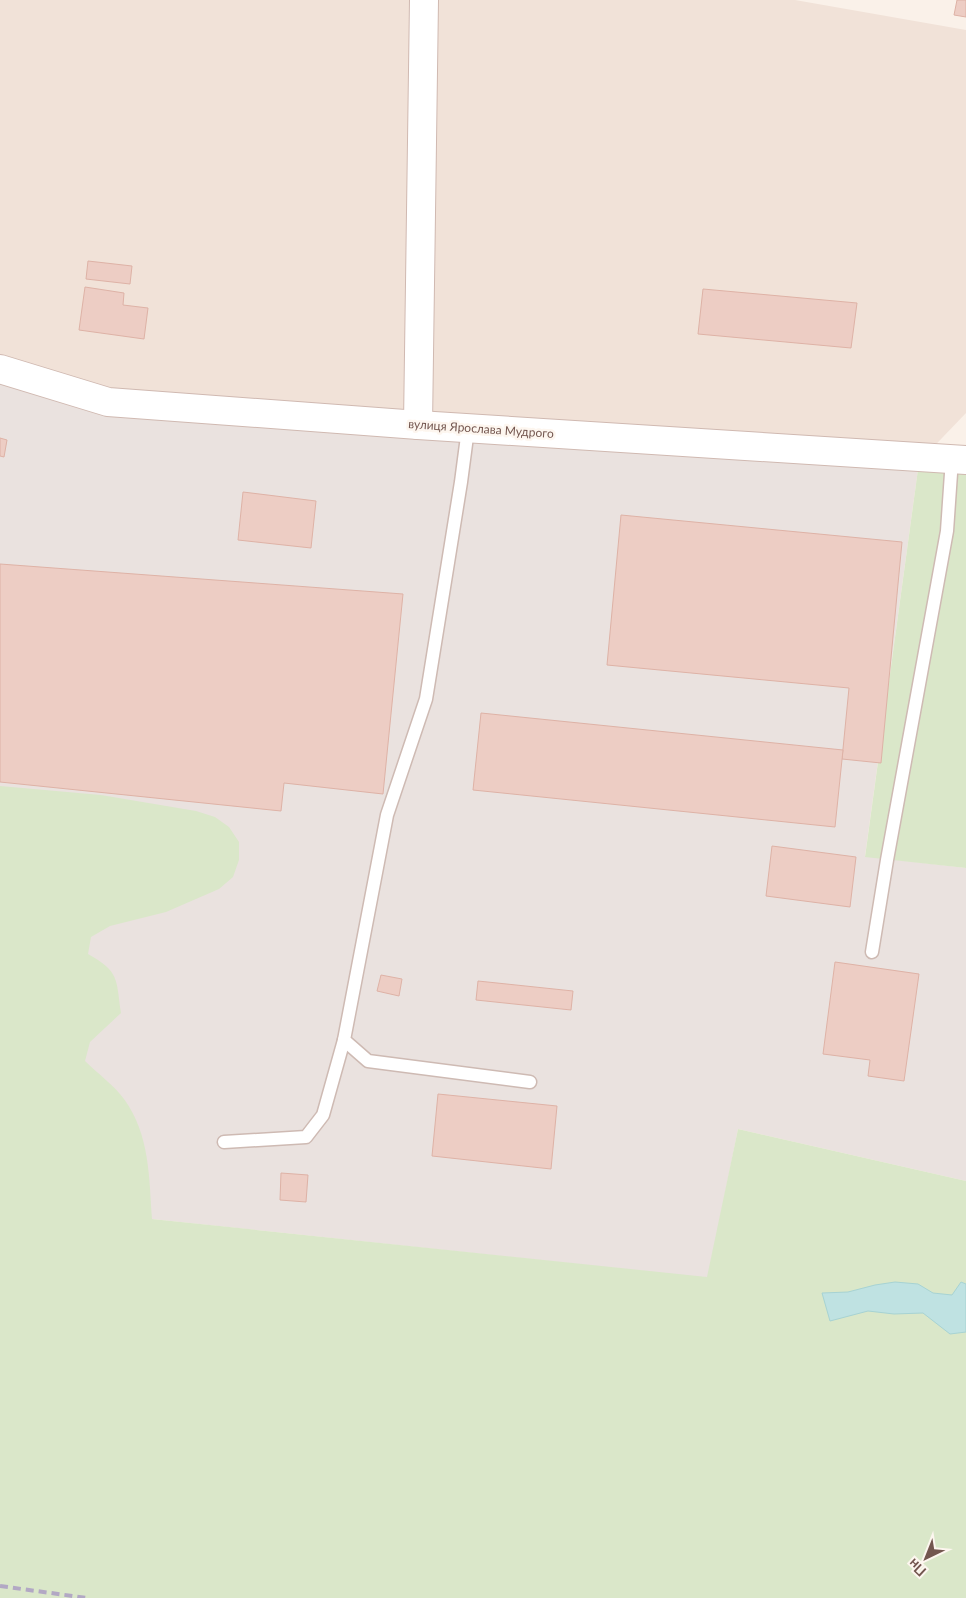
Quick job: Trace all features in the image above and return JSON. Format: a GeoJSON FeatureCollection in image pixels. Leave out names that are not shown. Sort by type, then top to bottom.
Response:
{"type":"FeatureCollection","features":[{"type":"Feature","properties":{"kind":"main road"},"geometry":{"type":"LineString","coordinates":[[418,425],[424,0]]}},
{"type":"Feature","properties":{"kind":"main road","name":"вулиця Ярослава Мудрого"},"geometry":{"type":"LineString","coordinates":[[0,369],[108,402],[468,429],[959,459]]}},
{"type":"Feature","properties":{"kind":"lane"},"geometry":{"type":"LineString","coordinates":[[224,1142],[306,1137],[323,1116],[344,1040],[387,815],[426,699],[468,429]]}},
{"type":"Feature","properties":{"kind":"lane"},"geometry":{"type":"LineString","coordinates":[[872,952],[959,459]]}},
{"type":"Feature","properties":{"kind":"lane"},"geometry":{"type":"LineString","coordinates":[[344,1040],[368,1061],[530,1082]]}},
{"type":"Feature","properties":{"kind":"shaded area"},"geometry":{"type":"Polygon","coordinates":[[[0,0],[795,0],[966,30],[966,413],[919,462],[112,407],[0,372],[0,0]]]}},
{"type":"Feature","properties":{"kind":"shaded area"},"geometry":{"type":"Polygon","coordinates":[[[0,372],[112,407],[919,462],[865,856],[966,868],[966,1181],[738,1129],[708,1278],[152,1219],[0,1196],[0,372]]]}},
{"type":"Feature","properties":{"kind":"green space"},"geometry":{"type":"Polygon","coordinates":[[[919,462],[966,467],[966,868],[865,857],[919,462]]]}},
{"type":"Feature","properties":{"kind":"green space"},"geometry":{"type":"Polygon","coordinates":[[[0,786],[101,795],[196,811],[215,817],[229,827],[239,842],[239,860],[233,877],[219,889],[166,912],[110,926],[91,937],[88,954],[106,966],[115,978],[121,1013],[90,1042],[85,1061],[120,1094],[133,1113],[139,1127],[147,1157],[152,1219],[707,1277],[738,1129],[966,1181],[966,1598],[0,1598],[0,786]]]}},
{"type":"Feature","properties":{"kind":"water"},"geometry":{"type":"Polygon","coordinates":[[[895,1282],[918,1284],[933,1293],[952,1295],[961,1282],[966,1284],[966,1332],[950,1334],[923,1313],[894,1314],[868,1311],[830,1321],[822,1293],[848,1292],[895,1282]]]}},
{"type":"Feature","properties":{"kind":"building"},"geometry":{"type":"Polygon","coordinates":[[[957,0],[966,0],[966,17],[954,15],[957,0]]]}},
{"type":"Feature","properties":{"kind":"building"},"geometry":{"type":"Polygon","coordinates":[[[88,261],[132,266],[130,284],[86,279],[88,261]]]}},
{"type":"Feature","properties":{"kind":"building"},"geometry":{"type":"Polygon","coordinates":[[[85,287],[124,293],[123,305],[148,308],[144,339],[79,330],[85,287]]]}},
{"type":"Feature","properties":{"kind":"building"},"geometry":{"type":"Polygon","coordinates":[[[703,289],[857,303],[851,348],[698,334],[703,289]]]}},
{"type":"Feature","properties":{"kind":"building"},"geometry":{"type":"Polygon","coordinates":[[[0,438],[7,440],[4,457],[0,456],[0,438]]]}},
{"type":"Feature","properties":{"kind":"building"},"geometry":{"type":"Polygon","coordinates":[[[243,492],[316,501],[311,548],[238,540],[243,492]]]}},
{"type":"Feature","properties":{"kind":"building"},"geometry":{"type":"Polygon","coordinates":[[[621,515],[902,542],[881,763],[842,759],[849,688],[607,665],[621,515]]]}},
{"type":"Feature","properties":{"kind":"building"},"geometry":{"type":"Polygon","coordinates":[[[0,564],[403,594],[383,794],[284,783],[281,811],[0,782],[0,564]]]}},
{"type":"Feature","properties":{"kind":"building"},"geometry":{"type":"Polygon","coordinates":[[[481,713],[843,750],[835,827],[473,790],[481,713]]]}},
{"type":"Feature","properties":{"kind":"building"},"geometry":{"type":"Polygon","coordinates":[[[772,846],[856,857],[850,907],[766,896],[772,846]]]}},
{"type":"Feature","properties":{"kind":"building"},"geometry":{"type":"Polygon","coordinates":[[[835,962],[919,974],[904,1081],[868,1076],[870,1060],[823,1054],[835,962]]]}},
{"type":"Feature","properties":{"kind":"building"},"geometry":{"type":"Polygon","coordinates":[[[381,975],[402,979],[399,996],[377,991],[381,975]]]}},
{"type":"Feature","properties":{"kind":"building"},"geometry":{"type":"Polygon","coordinates":[[[478,981],[573,991],[571,1010],[476,1000],[478,981]]]}},
{"type":"Feature","properties":{"kind":"building"},"geometry":{"type":"Polygon","coordinates":[[[438,1094],[557,1106],[551,1169],[432,1156],[438,1094]]]}},
{"type":"Feature","properties":{"kind":"building"},"geometry":{"type":"Polygon","coordinates":[[[281,1173],[308,1175],[306,1202],[280,1200],[281,1173]]]}},
{"type":"Feature","properties":{"kind":"railway"},"geometry":{"type":"LineString","coordinates":[[0,1586],[87,1598]]}}]}
